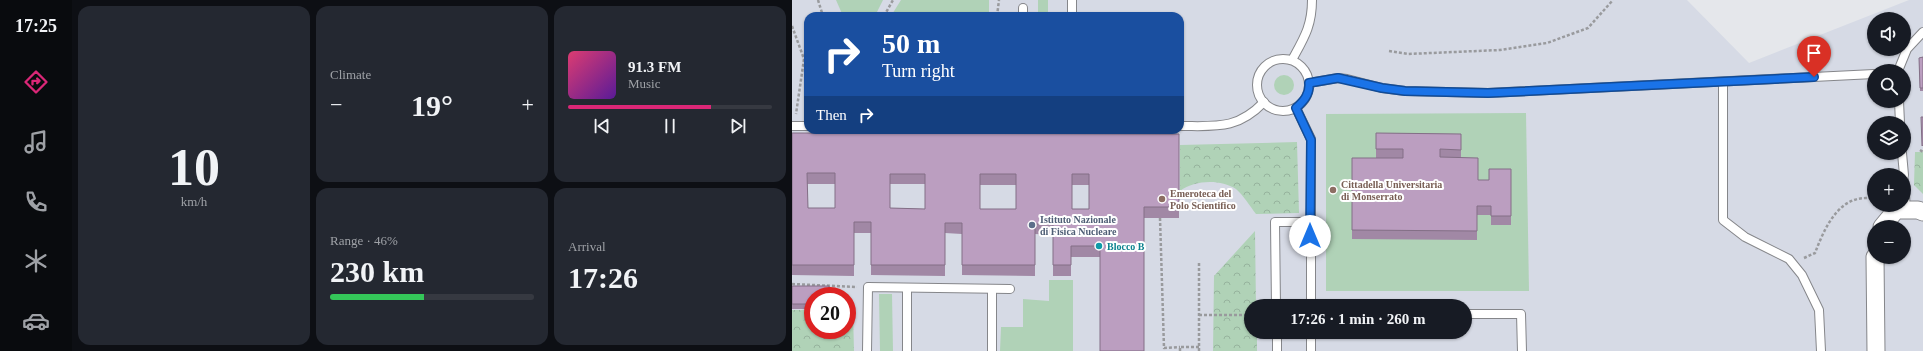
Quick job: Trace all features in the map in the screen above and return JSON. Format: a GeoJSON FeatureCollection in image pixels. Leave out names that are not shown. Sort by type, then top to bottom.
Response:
{"type":"FeatureCollection","features":[{"type":"Feature","properties":{"kind":"street"},"geometry":{"type":"LineString","coordinates":[[1911,211],[1923,212]]}},
{"type":"Feature","properties":{"kind":"street"},"geometry":{"type":"LineString","coordinates":[[1888,220],[1894,212]]}},
{"type":"Feature","properties":{"kind":"street"},"geometry":{"type":"LineString","coordinates":[[1875,264],[1876,351]]}},
{"type":"Feature","properties":{"kind":"lane"},"geometry":{"type":"LineString","coordinates":[[1072,0],[1072,12]]}},
{"type":"Feature","properties":{"kind":"lane"},"geometry":{"type":"LineString","coordinates":[[1292,60],[1307,33],[1311,22],[1312,0]]}},
{"type":"Feature","properties":{"kind":"lane"},"geometry":{"type":"LineString","coordinates":[[1901,64],[1907,49],[1923,32]]}},
{"type":"Feature","properties":{"kind":"lane"},"geometry":{"type":"LineString","coordinates":[[1275,60],[1292,60],[1300,64],[1305,70],[1309,83],[1308,95],[1303,102],[1296,108],[1288,111],[1271,108],[1264,102],[1258,87],[1258,78],[1262,71],[1275,60]]}},
{"type":"Feature","properties":{"kind":"lane"},"geometry":{"type":"LineString","coordinates":[[1309,83],[1338,78],[1382,88],[1405,91],[1488,93],[1867,74]]}},
{"type":"Feature","properties":{"kind":"lane"},"geometry":{"type":"LineString","coordinates":[[1723,82],[1724,220],[1746,237],[1789,259],[1802,275],[1820,310],[1821,351]]}},
{"type":"Feature","properties":{"kind":"lane"},"geometry":{"type":"LineString","coordinates":[[1184,126],[1221,126],[1235,124],[1258,109],[1264,102]]}},
{"type":"Feature","properties":{"kind":"lane"},"geometry":{"type":"LineString","coordinates":[[1296,108],[1311,140],[1310,299]]}},
{"type":"Feature","properties":{"kind":"lane"},"geometry":{"type":"LineString","coordinates":[[792,126],[804,126]]}},
{"type":"Feature","properties":{"kind":"lane"},"geometry":{"type":"LineString","coordinates":[[1276,299],[1275,222],[1310,222]]}},
{"type":"Feature","properties":{"kind":"lane"},"geometry":{"type":"LineString","coordinates":[[867,351],[868,287],[1010,289]]}},
{"type":"Feature","properties":{"kind":"lane"},"geometry":{"type":"LineString","coordinates":[[907,288],[907,351]]}},
{"type":"Feature","properties":{"kind":"lane"},"geometry":{"type":"LineString","coordinates":[[992,289],[992,351]]}},
{"type":"Feature","properties":{"kind":"lane"},"geometry":{"type":"LineString","coordinates":[[1472,314],[1521,314],[1522,351]]}},
{"type":"Feature","properties":{"kind":"lane"},"geometry":{"type":"LineString","coordinates":[[1276,339],[1277,351]]}},
{"type":"Feature","properties":{"kind":"lane"},"geometry":{"type":"LineString","coordinates":[[1311,339],[1311,351]]}},
{"type":"Feature","properties":{"kind":"path"},"geometry":{"type":"LineString","coordinates":[[818,0],[822,12]]}},
{"type":"Feature","properties":{"kind":"path"},"geometry":{"type":"LineString","coordinates":[[886,12],[892,0]]}},
{"type":"Feature","properties":{"kind":"path"},"geometry":{"type":"LineString","coordinates":[[998,12],[999,0]]}},
{"type":"Feature","properties":{"kind":"path"},"geometry":{"type":"LineString","coordinates":[[1389,52],[1408,54],[1500,50],[1547,43],[1588,28],[1613,0]]}},
{"type":"Feature","properties":{"kind":"path"},"geometry":{"type":"LineString","coordinates":[[792,26],[804,59],[796,114]]}},
{"type":"Feature","properties":{"kind":"path"},"geometry":{"type":"LineString","coordinates":[[1789,259],[1807,258],[1815,253],[1831,217],[1847,203],[1863,197],[1867,198]]}},
{"type":"Feature","properties":{"kind":"path"},"geometry":{"type":"LineString","coordinates":[[1160,218],[1164,348],[1199,347]]}},
{"type":"Feature","properties":{"kind":"path"},"geometry":{"type":"LineString","coordinates":[[1199,262],[1199,351]]}},
{"type":"Feature","properties":{"kind":"path"},"geometry":{"type":"LineString","coordinates":[[792,284],[868,287]]}},
{"type":"Feature","properties":{"kind":"path"},"geometry":{"type":"LineString","coordinates":[[1199,315],[1244,315]]}},
{"type":"Feature","properties":{"kind":"shaded area","name":"Cittadella Universitaria di Monserrato"},"geometry":{"type":"Polygon","coordinates":[[[792,0],[1687,0],[1749,63],[1867,17],[1867,56],[1911,56],[1911,12],[1879,12],[1909,0],[1923,0],[1923,351],[792,351],[792,0]]]}},
{"type":"Feature","properties":{"kind":"green space"},"geometry":{"type":"Polygon","coordinates":[[[836,0],[883,0],[877,12],[841,12],[836,0]]]}},
{"type":"Feature","properties":{"kind":"green space"},"geometry":{"type":"Polygon","coordinates":[[[901,0],[989,0],[989,12],[894,12],[901,0]]]}},
{"type":"Feature","properties":{"kind":"green space"},"geometry":{"type":"Polygon","coordinates":[[[1038,0],[1048,0],[1048,12],[1038,12],[1038,0]]]}},
{"type":"Feature","properties":{"kind":"green space"},"geometry":{"type":"Polygon","coordinates":[[[1284,75],[1291,78],[1294,85],[1291,92],[1284,95],[1277,92],[1274,85],[1277,78],[1284,75]]]}},
{"type":"Feature","properties":{"kind":"green space"},"geometry":{"type":"Polygon","coordinates":[[[1526,113],[1529,291],[1326,291],[1326,114],[1526,113]]]}},
{"type":"Feature","properties":{"kind":"green space"},"geometry":{"type":"Polygon","coordinates":[[[1297,142],[1299,213],[1256,214],[1244,197],[1236,189],[1215,182],[1200,183],[1186,187],[1180,191],[1180,145],[1297,142]]]}},
{"type":"Feature","properties":{"kind":"green space"},"geometry":{"type":"Polygon","coordinates":[[[1915,152],[1923,152],[1923,194],[1914,185],[1915,152]]]}},
{"type":"Feature","properties":{"kind":"green space"},"geometry":{"type":"Polygon","coordinates":[[[1255,231],[1256,299],[1244,299],[1244,339],[1257,339],[1257,351],[1213,351],[1214,276],[1255,231]]]}},
{"type":"Feature","properties":{"kind":"green space"},"geometry":{"type":"Polygon","coordinates":[[[1049,280],[1073,280],[1073,351],[1000,351],[1001,327],[1023,327],[1023,299],[1049,301],[1049,280]]]}},
{"type":"Feature","properties":{"kind":"green space"},"geometry":{"type":"Polygon","coordinates":[[[879,294],[892,294],[893,351],[880,351],[879,294]]]}},
{"type":"Feature","properties":{"kind":"green space"},"geometry":{"type":"Polygon","coordinates":[[[792,310],[804,310],[804,339],[854,339],[854,351],[792,351],[792,310]]]}},
{"type":"Feature","properties":{"kind":"building"},"geometry":{"type":"Polygon","coordinates":[[[1923,57],[1923,88],[1920,88],[1919,58],[1923,57]]]}},
{"type":"Feature","properties":{"kind":"building"},"geometry":{"type":"Polygon","coordinates":[[[1921,117],[1923,117],[1922,146],[1921,117]]]}},
{"type":"Feature","properties":{"kind":"building","name":"Blocco B"},"geometry":{"type":"Polygon","coordinates":[[[792,133],[1179,134],[1179,207],[1144,207],[1144,351],[1100,351],[1100,246],[1071,246],[1071,265],[1053,265],[1053,224],[1035,224],[1035,265],[962,265],[962,223],[945,223],[945,265],[871,265],[871,222],[854,222],[854,265],[792,265],[792,133]],[[807,173],[808,208],[835,208],[835,173],[807,173]],[[890,174],[890,208],[925,209],[925,174],[890,174]],[[980,174],[980,209],[1016,209],[1016,174],[980,174]],[[1072,174],[1072,209],[1089,209],[1089,174],[1072,174]]]}},
{"type":"Feature","properties":{"kind":"building"},"geometry":{"type":"Polygon","coordinates":[[[1376,133],[1461,134],[1461,150],[1440,149],[1440,157],[1478,158],[1478,180],[1489,180],[1489,169],[1511,169],[1511,216],[1491,216],[1491,206],[1477,206],[1477,231],[1352,230],[1352,158],[1403,158],[1403,149],[1376,149],[1376,133]]]}},
{"type":"Feature","properties":{"kind":"building"},"geometry":{"type":"Polygon","coordinates":[[[792,286],[829,286],[804,287],[804,304],[792,304],[792,286]]]}},
{"type":"Feature","properties":{"kind":"place","name":"Cittadella Universitaria di Monserrato"},"geometry":{"type":"Point","coordinates":[1333,190]}},
{"type":"Feature","properties":{"kind":"place","name":"Emeroteca del Polo Scientifico"},"geometry":{"type":"Point","coordinates":[1162,199]}},
{"type":"Feature","properties":{"kind":"place","name":"Istituto Nazionale di Fisica Nucleare"},"geometry":{"type":"Point","coordinates":[1032,225]}},
{"type":"Feature","properties":{"kind":"place","name":"Blocco B"},"geometry":{"type":"Point","coordinates":[1099,246]}},
{"type":"Feature","properties":{"kind":"route"},"geometry":{"type":"LineString","coordinates":[[1310,236],[1311,140],[1296,108],[1308,95],[1310,87],[1309,83],[1338,78],[1365,85],[1405,91],[1488,93],[1814,77]]}}]}
